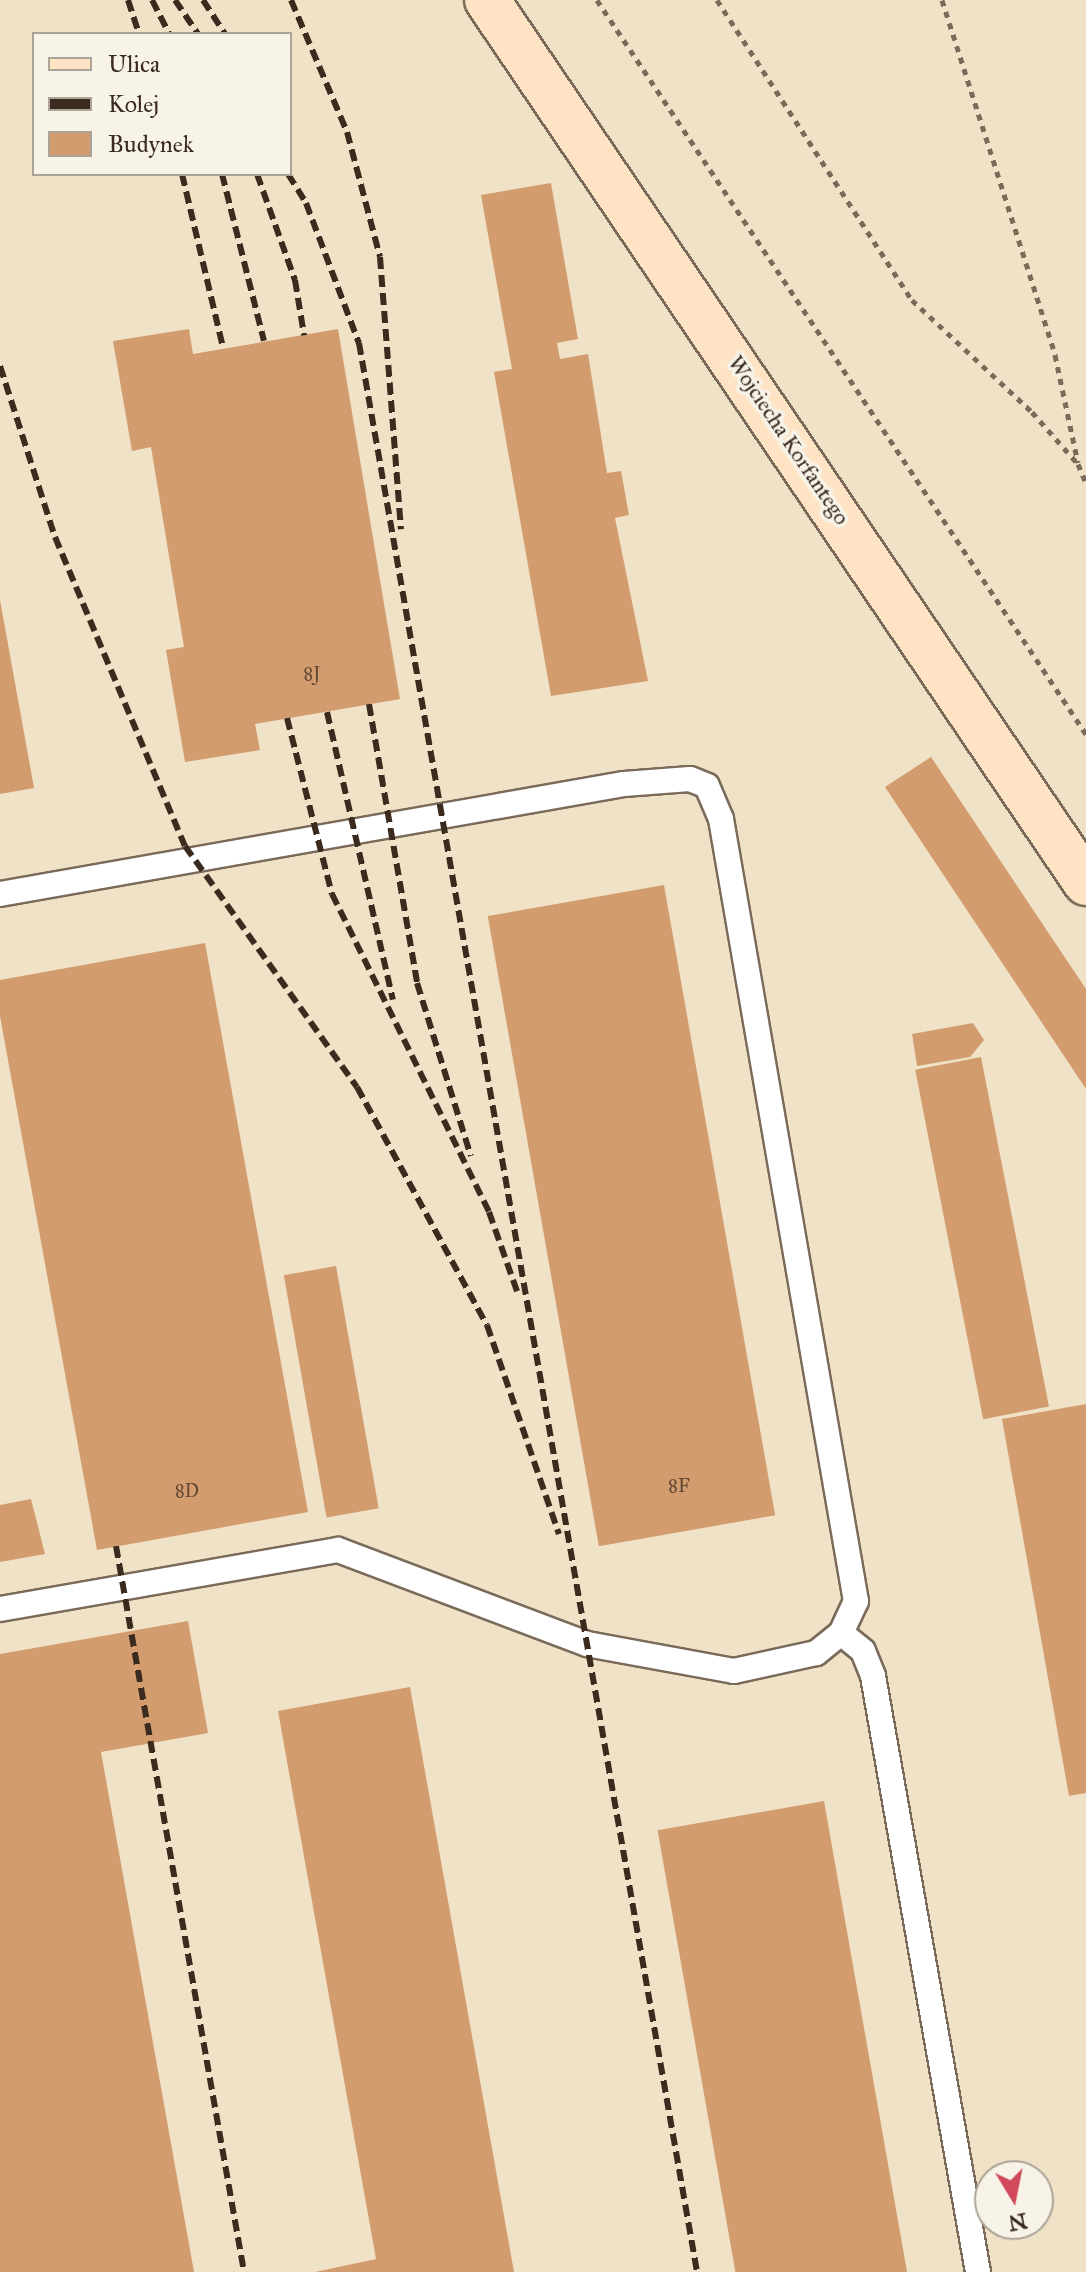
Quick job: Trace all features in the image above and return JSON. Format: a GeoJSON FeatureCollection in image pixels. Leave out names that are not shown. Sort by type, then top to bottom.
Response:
{"type":"FeatureCollection","features":[{"type":"Feature","properties":{"kind":"street","name":"Wojciecha Korfantego"},"geometry":{"type":"LineString","coordinates":[[487,0],[1086,883]]}},
{"type":"Feature","properties":{"kind":"lane"},"geometry":{"type":"LineString","coordinates":[[0,894],[624,784],[690,779],[707,786],[721,819],[856,1601],[841,1633],[816,1653],[779,1666],[684,1665],[587,1644],[338,1550],[0,1609]]}},
{"type":"Feature","properties":{"kind":"lane"},"geometry":{"type":"LineString","coordinates":[[841,1633],[863,1651],[873,1676],[978,2272]]}},
{"type":"Feature","properties":{"kind":"path"},"geometry":{"type":"LineString","coordinates":[[597,0],[1086,734]]}},
{"type":"Feature","properties":{"kind":"path"},"geometry":{"type":"LineString","coordinates":[[717,0],[912,300],[1078,464]]}},
{"type":"Feature","properties":{"kind":"path"},"geometry":{"type":"LineString","coordinates":[[942,0],[1050,340],[1078,464],[1086,483]]}},
{"type":"Feature","properties":{"kind":"building"},"geometry":{"type":"Polygon","coordinates":[[[551,183],[578,339],[557,343],[560,359],[588,354],[607,473],[621,471],[629,515],[615,518],[648,681],[551,696],[494,372],[512,369],[481,195],[551,183]]]}},
{"type":"Feature","properties":{"kind":"building"},"geometry":{"type":"Polygon","coordinates":[[[189,329],[193,354],[338,329],[400,699],[255,724],[260,750],[185,762],[166,650],[184,647],[151,447],[132,451],[113,341],[189,329]]]}},
{"type":"Feature","properties":{"kind":"building"},"geometry":{"type":"Polygon","coordinates":[[[0,600],[34,788],[0,794],[0,600]]]}},
{"type":"Feature","properties":{"kind":"building"},"geometry":{"type":"Polygon","coordinates":[[[931,757],[1086,989],[1086,1089],[885,787],[931,757]]]}},
{"type":"Feature","properties":{"kind":"building"},"geometry":{"type":"Polygon","coordinates":[[[664,885],[775,1515],[599,1546],[488,916],[664,885]]]}},
{"type":"Feature","properties":{"kind":"building"},"geometry":{"type":"Polygon","coordinates":[[[205,943],[308,1512],[97,1550],[0,1016],[0,980],[205,943]]]}},
{"type":"Feature","properties":{"kind":"building"},"geometry":{"type":"Polygon","coordinates":[[[973,1023],[984,1040],[970,1057],[917,1066],[912,1034],[973,1023]]]}},
{"type":"Feature","properties":{"kind":"building"},"geometry":{"type":"Polygon","coordinates":[[[981,1057],[1049,1406],[983,1419],[915,1070],[981,1057]]]}},
{"type":"Feature","properties":{"kind":"building"},"geometry":{"type":"Polygon","coordinates":[[[336,1266],[379,1508],[327,1517],[284,1275],[336,1266]]]}},
{"type":"Feature","properties":{"kind":"building"},"geometry":{"type":"Polygon","coordinates":[[[1086,1404],[1086,1793],[1069,1796],[1002,1419],[1086,1404]]]}},
{"type":"Feature","properties":{"kind":"building"},"geometry":{"type":"Polygon","coordinates":[[[31,1499],[45,1554],[0,1562],[0,1505],[31,1499]]]}},
{"type":"Feature","properties":{"kind":"building"},"geometry":{"type":"Polygon","coordinates":[[[188,1621],[208,1733],[101,1752],[194,2272],[0,2272],[0,1654],[188,1621]]]}},
{"type":"Feature","properties":{"kind":"building"},"geometry":{"type":"Polygon","coordinates":[[[410,1687],[514,2272],[315,2272],[376,2259],[278,1711],[410,1687]]]}},
{"type":"Feature","properties":{"kind":"building"},"geometry":{"type":"Polygon","coordinates":[[[824,1801],[907,2272],[735,2272],[658,1830],[824,1801]]]}},
{"type":"Feature","properties":{"kind":"railway"},"geometry":{"type":"LineString","coordinates":[[128,0],[138,32]]}},
{"type":"Feature","properties":{"kind":"railway"},"geometry":{"type":"LineString","coordinates":[[152,0],[168,32]]}},
{"type":"Feature","properties":{"kind":"railway"},"geometry":{"type":"LineString","coordinates":[[175,0],[197,32]]}},
{"type":"Feature","properties":{"kind":"railway"},"geometry":{"type":"LineString","coordinates":[[203,0],[224,32]]}},
{"type":"Feature","properties":{"kind":"railway"},"geometry":{"type":"LineString","coordinates":[[291,0],[347,132],[380,257],[401,529]]}},
{"type":"Feature","properties":{"kind":"railway"},"geometry":{"type":"LineString","coordinates":[[182,176],[223,348]]}},
{"type":"Feature","properties":{"kind":"railway"},"geometry":{"type":"LineString","coordinates":[[223,176],[264,341]]}},
{"type":"Feature","properties":{"kind":"railway"},"geometry":{"type":"LineString","coordinates":[[258,176],[295,280],[304,335]]}},
{"type":"Feature","properties":{"kind":"railway"},"geometry":{"type":"LineString","coordinates":[[289,176],[306,203],[359,343],[697,2272]]}},
{"type":"Feature","properties":{"kind":"railway"},"geometry":{"type":"LineString","coordinates":[[0,366],[55,537],[185,846],[357,1087],[487,1325],[559,1534]]}},
{"type":"Feature","properties":{"kind":"railway"},"geometry":{"type":"LineString","coordinates":[[369,704],[417,983],[471,1156]]}},
{"type":"Feature","properties":{"kind":"railway"},"geometry":{"type":"LineString","coordinates":[[327,712],[393,1000]]}},
{"type":"Feature","properties":{"kind":"railway"},"geometry":{"type":"LineString","coordinates":[[287,718],[332,894],[489,1212],[517,1291]]}},
{"type":"Feature","properties":{"kind":"railway"},"geometry":{"type":"LineString","coordinates":[[116,1546],[244,2272]]}}]}
